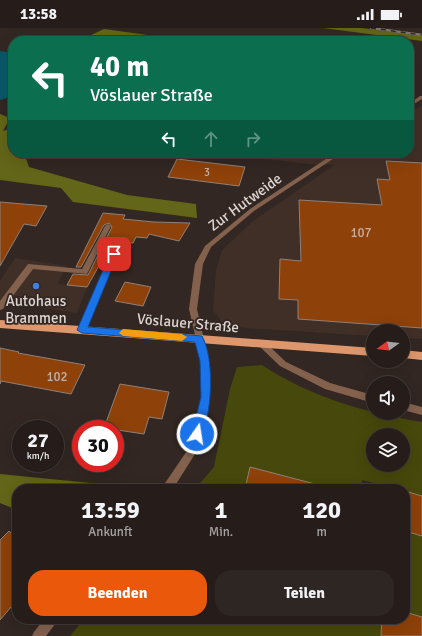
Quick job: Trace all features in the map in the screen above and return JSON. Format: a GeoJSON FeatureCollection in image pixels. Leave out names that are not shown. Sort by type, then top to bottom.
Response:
{"type":"FeatureCollection","features":[{"type":"Feature","properties":{"kind":"main road","name":"Vöslauer Straße"},"geometry":{"type":"LineString","coordinates":[[0,324],[366,351]]}},
{"type":"Feature","properties":{"kind":"main road"},"geometry":{"type":"LineString","coordinates":[[410,355],[422,356]]}},
{"type":"Feature","properties":{"kind":"street","name":"Zur Hutweide"},"geometry":{"type":"LineString","coordinates":[[170,484],[195,446],[206,397],[205,361],[193,309],[198,264],[208,246],[252,210],[331,158]]}},
{"type":"Feature","properties":{"kind":"street"},"geometry":{"type":"LineString","coordinates":[[0,307],[31,266],[84,272],[108,226]]}},
{"type":"Feature","properties":{"kind":"street"},"geometry":{"type":"LineString","coordinates":[[82,330],[114,254]]}},
{"type":"Feature","properties":{"kind":"street"},"geometry":{"type":"LineString","coordinates":[[262,344],[284,364],[328,386],[366,398]]}},
{"type":"Feature","properties":{"kind":"street"},"geometry":{"type":"LineString","coordinates":[[410,408],[422,411]]}},
{"type":"Feature","properties":{"kind":"street"},"geometry":{"type":"LineString","coordinates":[[38,636],[48,624]]}},
{"type":"Feature","properties":{"kind":"shaded area"},"geometry":{"type":"Polygon","coordinates":[[[323,28],[361,28],[422,36],[422,41],[414,40],[414,36],[384,36],[323,28]]]}},
{"type":"Feature","properties":{"kind":"shaded area"},"geometry":{"type":"Polygon","coordinates":[[[104,29],[155,36],[89,36],[104,29]]]}},
{"type":"Feature","properties":{"kind":"shaded area"},"geometry":{"type":"Polygon","coordinates":[[[422,105],[422,339],[410,338],[410,324],[366,324],[366,336],[246,328],[224,325],[213,310],[216,271],[222,250],[252,222],[334,165],[309,164],[258,158],[414,158],[414,110],[422,105]]]}},
{"type":"Feature","properties":{"kind":"shaded area"},"geometry":{"type":"Polygon","coordinates":[[[0,114],[8,117],[8,122],[3,131],[8,130],[8,158],[26,158],[29,167],[127,195],[196,204],[197,218],[73,202],[61,188],[0,180],[0,114]]]}},
{"type":"Feature","properties":{"kind":"shaded area","name":"Autohaus Brammen"},"geometry":{"type":"Polygon","coordinates":[[[15,258],[66,266],[58,284],[87,287],[77,313],[0,302],[0,281],[15,258]]]}},
{"type":"Feature","properties":{"kind":"shaded area"},"geometry":{"type":"Polygon","coordinates":[[[262,365],[280,376],[319,395],[366,410],[366,420],[410,420],[422,422],[422,496],[410,492],[410,484],[377,484],[362,480],[362,484],[199,484],[214,467],[230,389],[237,367],[262,365]]]}},
{"type":"Feature","properties":{"kind":"shaded area"},"geometry":{"type":"Polygon","coordinates":[[[0,474],[100,484],[12,484],[12,508],[0,503],[0,474]]]}},
{"type":"Feature","properties":{"kind":"shaded area"},"geometry":{"type":"Polygon","coordinates":[[[410,532],[422,536],[422,636],[70,636],[80,624],[410,624],[410,532]]]}},
{"type":"Feature","properties":{"kind":"water"},"geometry":{"type":"Polygon","coordinates":[[[0,51],[8,52],[8,98],[0,100],[0,51]]]}},
{"type":"Feature","properties":{"kind":"building"},"geometry":{"type":"Polygon","coordinates":[[[177,159],[245,167],[239,186],[168,177],[177,159]]]}},
{"type":"Feature","properties":{"kind":"building"},"geometry":{"type":"Polygon","coordinates":[[[386,161],[422,163],[422,328],[410,327],[410,324],[367,324],[298,319],[298,300],[279,299],[280,259],[301,261],[299,200],[382,205],[377,179],[390,180],[386,161]]]}},
{"type":"Feature","properties":{"kind":"building"},"geometry":{"type":"Polygon","coordinates":[[[0,202],[47,206],[36,226],[24,224],[0,266],[0,202]]]}},
{"type":"Feature","properties":{"kind":"building"},"geometry":{"type":"Polygon","coordinates":[[[103,213],[125,215],[123,219],[190,223],[179,241],[149,234],[147,238],[136,237],[133,243],[113,241],[87,287],[67,285],[73,274],[88,275],[112,227],[109,223],[104,225],[81,267],[76,267],[103,213]]]}},
{"type":"Feature","properties":{"kind":"building"},"geometry":{"type":"Polygon","coordinates":[[[125,282],[151,287],[143,306],[115,301],[125,282]]]}},
{"type":"Feature","properties":{"kind":"building"},"geometry":{"type":"Polygon","coordinates":[[[0,348],[19,352],[18,353],[85,365],[71,394],[1,381],[0,384],[0,348]]]}},
{"type":"Feature","properties":{"kind":"building"},"geometry":{"type":"Polygon","coordinates":[[[120,384],[169,392],[162,419],[149,417],[144,434],[124,431],[124,420],[107,420],[120,384]]]}},
{"type":"Feature","properties":{"kind":"building"},"geometry":{"type":"Polygon","coordinates":[[[250,467],[315,484],[246,484],[250,467]]]}},
{"type":"Feature","properties":{"kind":"building"},"geometry":{"type":"Polygon","coordinates":[[[410,492],[422,496],[422,536],[410,532],[410,492]]]}},
{"type":"Feature","properties":{"kind":"building"},"geometry":{"type":"Polygon","coordinates":[[[9,531],[12,534],[12,606],[0,620],[0,540],[9,531]]]}},
{"type":"Feature","properties":{"kind":"building"},"geometry":{"type":"Polygon","coordinates":[[[410,613],[422,617],[422,636],[381,636],[382,624],[410,624],[410,613]]]}},
{"type":"Feature","properties":{"kind":"railway"},"geometry":{"type":"LineString","coordinates":[[371,28],[422,35]]}},
{"type":"Feature","properties":{"kind":"slow traffic"},"geometry":{"type":"LineString","coordinates":[[123,333],[182,337]]}},
{"type":"Feature","properties":{"kind":"place","name":"Autohaus Brammen"},"geometry":{"type":"Point","coordinates":[36,286]}},
{"type":"Feature","properties":{"kind":"route"},"geometry":{"type":"LineString","coordinates":[[114,254],[82,330],[199,339],[205,361],[206,397],[197,434]]}}]}
